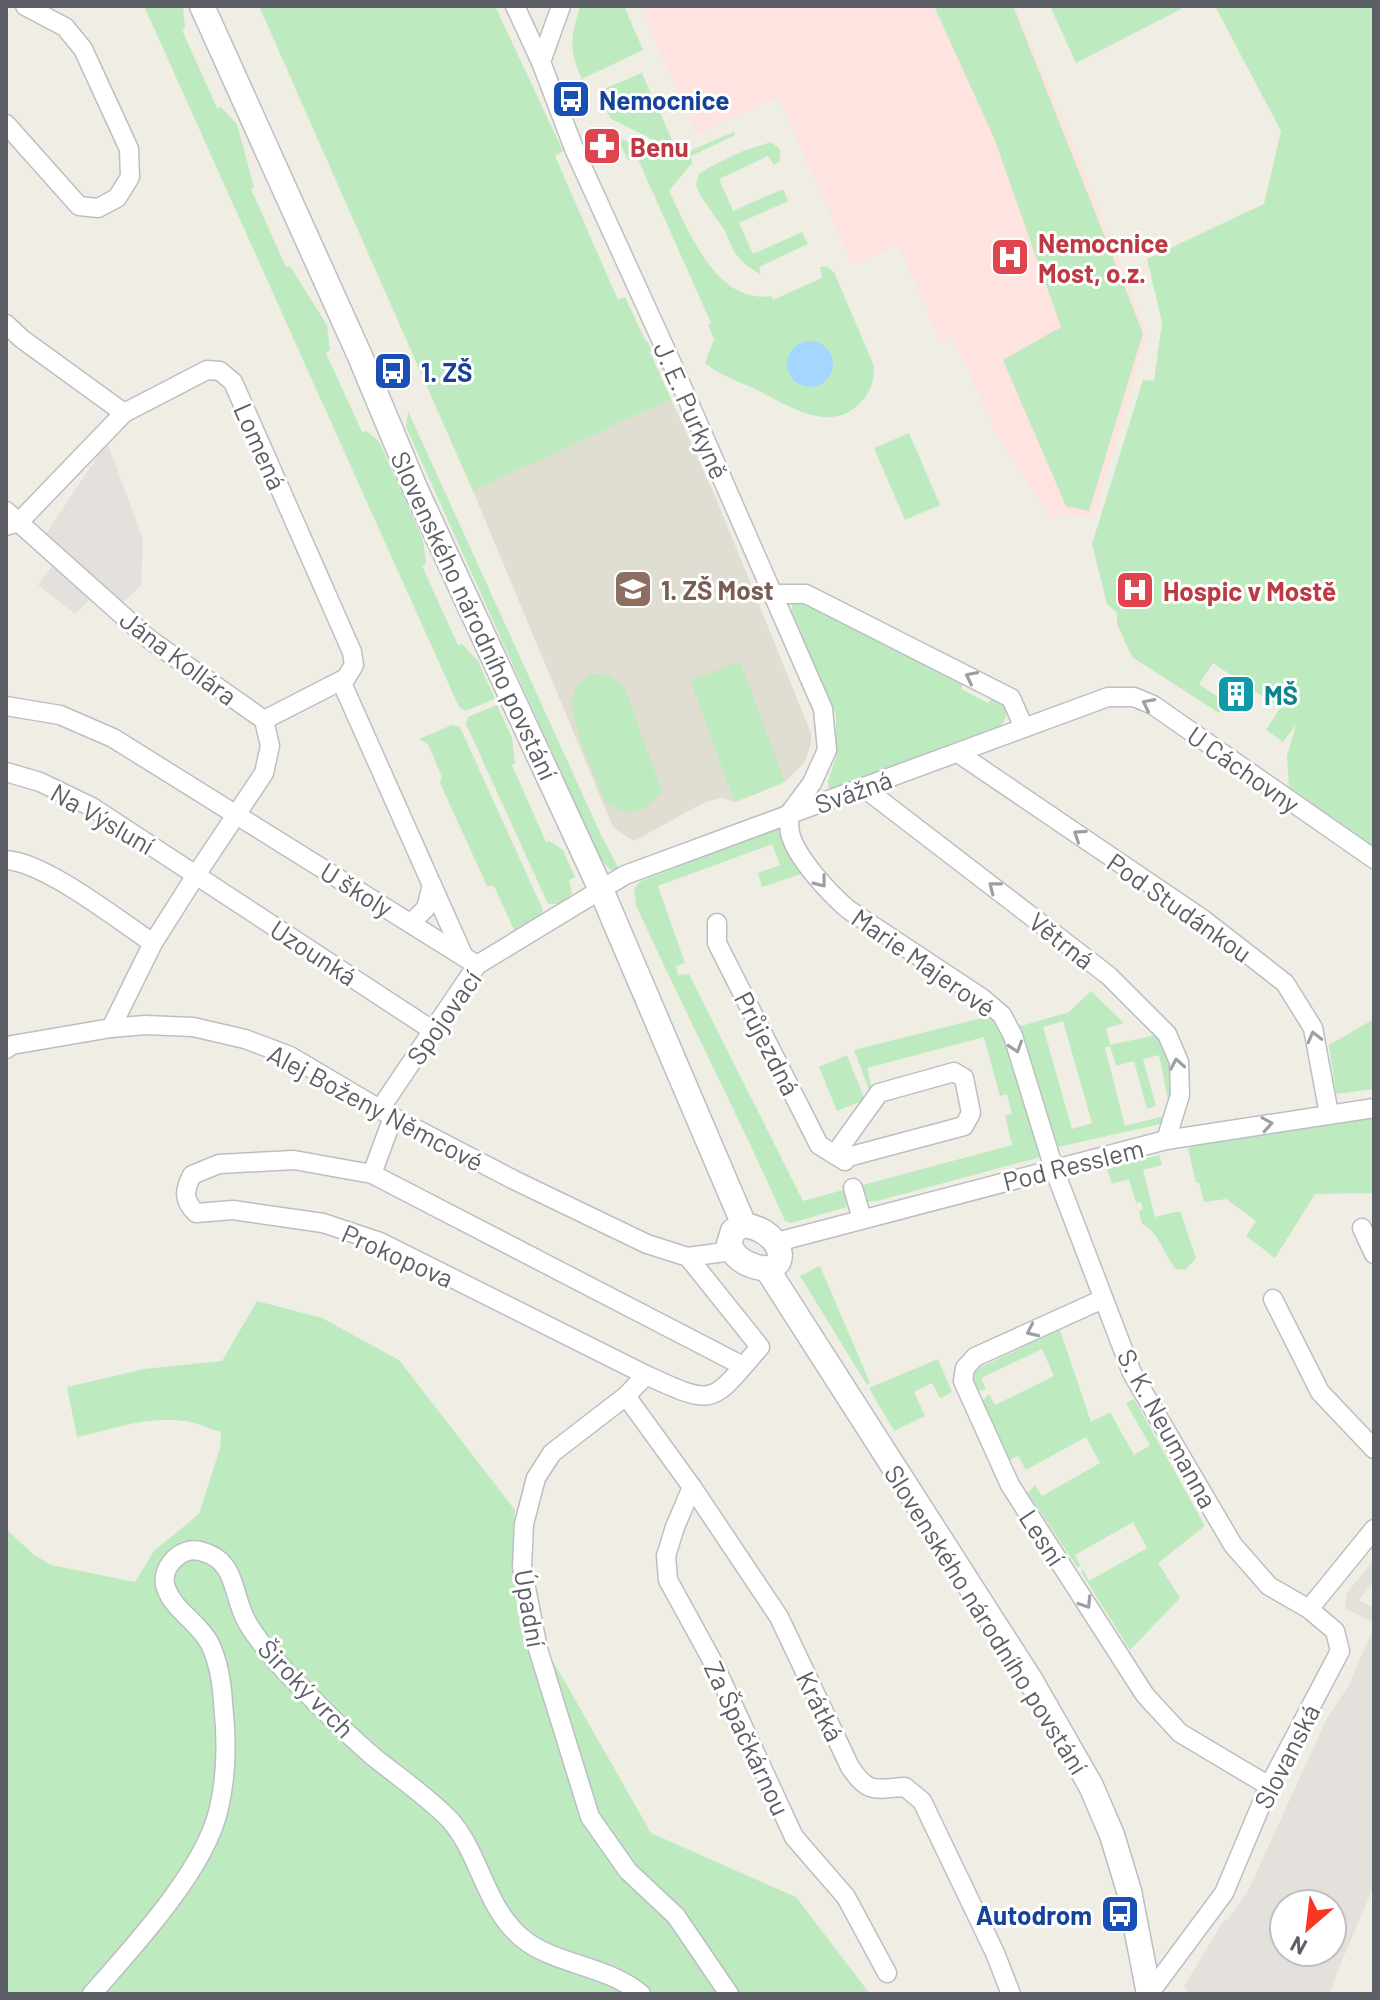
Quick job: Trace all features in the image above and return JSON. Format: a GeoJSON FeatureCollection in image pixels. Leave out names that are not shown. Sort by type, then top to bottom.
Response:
{"type":"FeatureCollection","features":[{"type":"Feature","properties":{"kind":"street"},"geometry":{"type":"LineString","coordinates":[[8,130],[79,206],[98,208],[117,198],[130,177],[129,149],[83,49],[65,27],[25,6]]}},
{"type":"Feature","properties":{"kind":"street","name":"Slovenského národního povstání"},"geometry":{"type":"LineString","coordinates":[[202,6],[359,354],[415,488],[602,892],[744,1225]]}},
{"type":"Feature","properties":{"kind":"street","name":"J. E. Purkyně"},"geometry":{"type":"LineString","coordinates":[[515,6],[541,62],[575,151],[823,709],[827,750],[812,783],[789,814]]}},
{"type":"Feature","properties":{"kind":"street"},"geometry":{"type":"LineString","coordinates":[[541,62],[561,6]]}},
{"type":"Feature","properties":{"kind":"street"},"geometry":{"type":"LineString","coordinates":[[6,324],[124,413]]}},
{"type":"Feature","properties":{"kind":"street","name":"Lomená"},"geometry":{"type":"LineString","coordinates":[[10,520],[124,413],[207,370],[220,371],[233,382],[352,652],[354,665],[341,681]]}},
{"type":"Feature","properties":{"kind":"street","name":"Jána Kollára"},"geometry":{"type":"LineString","coordinates":[[10,520],[149,639],[264,720],[270,746],[264,773],[153,943],[111,1028]]}},
{"type":"Feature","properties":{"kind":"street"},"geometry":{"type":"LineString","coordinates":[[773,594],[806,594],[1011,698],[1024,728]]}},
{"type":"Feature","properties":{"kind":"street"},"geometry":{"type":"LineString","coordinates":[[264,720],[341,681],[432,885],[471,961]]}},
{"type":"Feature","properties":{"kind":"street","name":"Svážná"},"geometry":{"type":"LineString","coordinates":[[602,892],[625,875],[1108,697]]}},
{"type":"Feature","properties":{"kind":"street","name":"U Cáchovny"},"geometry":{"type":"LineString","coordinates":[[1108,697],[1134,697],[1153,705],[1374,859]]}},
{"type":"Feature","properties":{"kind":"street","name":"U školy"},"geometry":{"type":"LineString","coordinates":[[6,706],[60,715],[113,738],[471,961]]}},
{"type":"Feature","properties":{"kind":"street","name":"Pod Studánkou"},"geometry":{"type":"LineString","coordinates":[[958,753],[1204,920],[1285,983],[1313,1028],[1329,1114]]}},
{"type":"Feature","properties":{"kind":"street","name":"Na Výsluní"},"geometry":{"type":"LineString","coordinates":[[6,772],[40,782],[92,807],[196,875]]}},
{"type":"Feature","properties":{"kind":"street","name":"Větrná"},"geometry":{"type":"LineString","coordinates":[[863,787],[1109,976],[1167,1034],[1179,1062],[1180,1095],[1166,1140]]}},
{"type":"Feature","properties":{"kind":"street","name":"Marie Majerové"},"geometry":{"type":"LineString","coordinates":[[789,814],[790,835],[807,865],[829,893],[1002,1015],[1013,1036],[1054,1169]]}},
{"type":"Feature","properties":{"kind":"street"},"geometry":{"type":"LineString","coordinates":[[6,860],[41,869],[153,943]]}},
{"type":"Feature","properties":{"kind":"street","name":"Uzounká"},"geometry":{"type":"LineString","coordinates":[[196,875],[432,1030]]}},
{"type":"Feature","properties":{"kind":"street"},"geometry":{"type":"LineString","coordinates":[[411,923],[426,908],[432,885]]}},
{"type":"Feature","properties":{"kind":"street","name":"Spojovací"},"geometry":{"type":"LineString","coordinates":[[386,1113],[471,961],[602,892]]}},
{"type":"Feature","properties":{"kind":"street","name":"Průjezdná"},"geometry":{"type":"LineString","coordinates":[[717,923],[717,943],[819,1145],[842,1160]]}},
{"type":"Feature","properties":{"kind":"street","name":"Alej Boženy Němcové"},"geometry":{"type":"LineString","coordinates":[[8,1044],[111,1028],[181,1026],[245,1039],[290,1056],[386,1113],[514,1180],[633,1237],[688,1257],[732,1251]]}},
{"type":"Feature","properties":{"kind":"street"},"geometry":{"type":"LineString","coordinates":[[954,1072],[964,1078],[971,1113],[964,1126],[842,1160],[879,1093],[954,1072]]}},
{"type":"Feature","properties":{"kind":"street","name":"Pod Resslem"},"geometry":{"type":"LineString","coordinates":[[777,1242],[1166,1140],[1374,1108]]}},
{"type":"Feature","properties":{"kind":"street"},"geometry":{"type":"LineString","coordinates":[[372,1174],[386,1113]]}},
{"type":"Feature","properties":{"kind":"street","name":"Prokopova"},"geometry":{"type":"LineString","coordinates":[[294,1160],[372,1174],[743,1366],[721,1391],[708,1397],[686,1393],[380,1242],[323,1223],[233,1210],[196,1213],[187,1204],[185,1190],[192,1175],[219,1164],[294,1160]]}},
{"type":"Feature","properties":{"kind":"street","name":"S. K. Neumanna"},"geometry":{"type":"LineString","coordinates":[[1054,1169],[1132,1373],[1233,1545],[1269,1586],[1309,1609]]}},
{"type":"Feature","properties":{"kind":"street"},"geometry":{"type":"LineString","coordinates":[[853,1188],[862,1219]]}},
{"type":"Feature","properties":{"kind":"street"},"geometry":{"type":"LineString","coordinates":[[744,1225],[764,1231],[777,1242],[781,1255],[777,1264],[767,1269],[745,1263],[729,1244],[733,1231],[744,1225]]}},
{"type":"Feature","properties":{"kind":"street"},"geometry":{"type":"LineString","coordinates":[[1362,1228],[1374,1254]]}},
{"type":"Feature","properties":{"kind":"street"},"geometry":{"type":"LineString","coordinates":[[688,1257],[760,1347],[743,1366]]}},
{"type":"Feature","properties":{"kind":"street","name":"Slovenského národního povstání"},"geometry":{"type":"LineString","coordinates":[[767,1269],[1031,1681],[1091,1786],[1112,1835],[1129,1891],[1149,1994]]}},
{"type":"Feature","properties":{"kind":"street","name":"Lesní"},"geometry":{"type":"LineString","coordinates":[[1103,1299],[975,1357],[965,1368],[963,1381],[1010,1485],[1145,1695],[1180,1733],[1269,1786]]}},
{"type":"Feature","properties":{"kind":"street"},"geometry":{"type":"LineString","coordinates":[[1273,1299],[1320,1392],[1374,1449]]}},
{"type":"Feature","properties":{"kind":"street","name":"Úpadní"},"geometry":{"type":"LineString","coordinates":[[646,1375],[626,1396],[552,1453],[536,1478],[524,1524],[522,1567],[538,1649],[590,1817],[628,1871],[676,1916],[729,1994]]}},
{"type":"Feature","properties":{"kind":"street","name":"Krátká"},"geometry":{"type":"LineString","coordinates":[[626,1396],[692,1487],[779,1617],[850,1767],[862,1784],[875,1789],[905,1787],[922,1801],[995,1953],[1011,1994]]}},
{"type":"Feature","properties":{"kind":"street","name":"Za Špačkárnou"},"geometry":{"type":"LineString","coordinates":[[692,1487],[666,1556],[668,1580],[714,1664],[794,1837],[846,1897],[887,1973]]}},
{"type":"Feature","properties":{"kind":"street"},"geometry":{"type":"LineString","coordinates":[[1309,1609],[1374,1529]]}},
{"type":"Feature","properties":{"kind":"street","name":"Široký vrch"},"geometry":{"type":"LineString","coordinates":[[92,1994],[148,1930],[204,1850],[218,1811],[226,1751],[223,1701],[215,1658],[210,1643],[194,1621],[175,1604],[164,1584],[167,1569],[174,1558],[197,1550],[212,1555],[226,1565],[247,1622],[300,1687],[373,1756],[448,1818],[463,1836],[490,1898],[520,1936],[547,1952],[597,1969],[641,1994]]}},
{"type":"Feature","properties":{"kind":"street","name":"Slovanská"},"geometry":{"type":"LineString","coordinates":[[1149,1994],[1224,1893],[1269,1786],[1340,1651],[1335,1631],[1309,1609]]}},
{"type":"Feature","properties":{"kind":"shaded area","name":"Nemocnice Most, o.z."},"geometry":{"type":"Polygon","coordinates":[[[640,6],[1015,6],[1080,161],[1147,334],[1094,517],[1061,514],[1050,519],[996,433],[953,337],[941,342],[898,245],[853,265],[778,97],[697,134],[640,6]]]}},
{"type":"Feature","properties":{"kind":"shaded area","name":"1. ZŠ Most"},"geometry":{"type":"Polygon","coordinates":[[[671,399],[716,498],[811,733],[811,744],[805,762],[785,782],[735,802],[722,798],[705,802],[634,841],[613,827],[473,491],[671,399]]]}},
{"type":"Feature","properties":{"kind":"shaded area"},"geometry":{"type":"Polygon","coordinates":[[[107,442],[143,539],[141,585],[112,614],[90,599],[75,614],[38,585],[54,563],[38,546],[107,442]]]}},
{"type":"Feature","properties":{"kind":"shaded area"},"geometry":{"type":"Polygon","coordinates":[[[1374,1559],[1374,1581],[1359,1600],[1374,1608],[1374,1623],[1345,1608],[1347,1593],[1374,1559]]]}},
{"type":"Feature","properties":{"kind":"shaded area"},"geometry":{"type":"Polygon","coordinates":[[[1374,1627],[1374,1886],[1348,1946],[1348,1888],[1268,1888],[1268,1968],[1339,1968],[1330,1994],[1188,1994],[1184,1986],[1224,1920],[1227,1921],[1248,1891],[1327,1718],[1348,1687],[1374,1627]]]}},
{"type":"Feature","properties":{"kind":"green space"},"geometry":{"type":"Polygon","coordinates":[[[144,6],[183,6],[185,28],[182,30],[217,108],[221,107],[237,124],[254,187],[251,189],[286,267],[290,266],[327,325],[330,350],[326,353],[362,432],[366,431],[379,441],[423,540],[426,564],[422,566],[458,645],[462,644],[478,661],[495,699],[465,711],[459,707],[144,6]]]}},
{"type":"Feature","properties":{"kind":"green space"},"geometry":{"type":"Polygon","coordinates":[[[259,6],[495,6],[563,151],[555,156],[618,300],[625,297],[648,342],[671,399],[473,491],[259,6]]]}},
{"type":"Feature","properties":{"kind":"green space"},"geometry":{"type":"Polygon","coordinates":[[[580,6],[624,6],[643,50],[582,79],[572,43],[580,6]]]}},
{"type":"Feature","properties":{"kind":"green space"},"geometry":{"type":"Polygon","coordinates":[[[934,6],[1013,6],[1143,333],[1089,511],[1066,506],[1003,360],[1061,327],[994,138],[934,6]]]}},
{"type":"Feature","properties":{"kind":"green space"},"geometry":{"type":"Polygon","coordinates":[[[1050,6],[1187,6],[1076,63],[1050,6]]]}},
{"type":"Feature","properties":{"kind":"green space"},"geometry":{"type":"Polygon","coordinates":[[[1215,6],[1374,6],[1374,848],[1289,787],[1287,756],[1296,725],[1283,742],[1266,730],[1280,708],[1213,663],[1199,684],[1227,703],[1219,713],[1132,657],[1117,624],[1117,613],[1107,604],[1092,544],[1143,380],[1154,381],[1162,322],[1147,259],[1264,204],[1281,131],[1215,6]]]}},
{"type":"Feature","properties":{"kind":"green space"},"geometry":{"type":"Polygon","coordinates":[[[642,73],[672,140],[670,145],[664,145],[611,119],[599,97],[601,90],[642,73]]]}},
{"type":"Feature","properties":{"kind":"green space"},"geometry":{"type":"Polygon","coordinates":[[[734,132],[735,135],[691,156],[692,163],[669,191],[706,261],[719,277],[734,288],[751,295],[771,296],[773,300],[822,278],[820,267],[834,272],[874,366],[870,388],[858,405],[833,417],[806,414],[705,363],[714,339],[708,325],[711,323],[637,157],[628,160],[620,143],[622,139],[668,160],[734,132]],[[803,342],[790,352],[796,383],[815,387],[803,342]]]}},
{"type":"Feature","properties":{"kind":"green space"},"geometry":{"type":"Polygon","coordinates":[[[771,142],[780,149],[780,161],[774,165],[768,156],[719,179],[733,211],[783,189],[788,201],[739,223],[753,254],[802,232],[808,244],[759,267],[761,275],[734,252],[696,184],[699,174],[710,167],[771,142]]]}},
{"type":"Feature","properties":{"kind":"green space"},"geometry":{"type":"Polygon","coordinates":[[[408,411],[620,871],[611,870],[600,859],[406,427],[408,411]]]}},
{"type":"Feature","properties":{"kind":"green space"},"geometry":{"type":"Polygon","coordinates":[[[909,433],[940,505],[905,520],[874,448],[909,433]]]}},
{"type":"Feature","properties":{"kind":"green space"},"geometry":{"type":"Polygon","coordinates":[[[803,600],[963,683],[961,689],[988,703],[993,697],[1001,699],[1006,712],[1003,723],[997,731],[834,791],[829,788],[828,781],[836,757],[836,716],[791,611],[793,601],[803,600]]]}},
{"type":"Feature","properties":{"kind":"green space"},"geometry":{"type":"Polygon","coordinates":[[[740,662],[785,782],[735,802],[690,680],[740,662]]]}},
{"type":"Feature","properties":{"kind":"green space"},"geometry":{"type":"Polygon","coordinates":[[[591,674],[610,676],[625,688],[662,792],[642,809],[621,811],[605,802],[589,763],[577,731],[572,703],[579,684],[591,674]]]}},
{"type":"Feature","properties":{"kind":"green space"},"geometry":{"type":"Polygon","coordinates":[[[497,705],[512,738],[515,763],[512,765],[546,842],[550,841],[563,850],[575,877],[569,880],[572,894],[559,904],[548,904],[466,724],[468,717],[497,705]]]}},
{"type":"Feature","properties":{"kind":"green space"},"geometry":{"type":"Polygon","coordinates":[[[452,725],[460,727],[543,910],[541,917],[515,932],[494,886],[487,886],[440,783],[442,777],[428,744],[419,739],[452,725]]]}},
{"type":"Feature","properties":{"kind":"green space"},"geometry":{"type":"Polygon","coordinates":[[[779,827],[807,872],[762,887],[758,873],[780,865],[772,844],[658,886],[685,963],[676,966],[678,975],[689,974],[803,1201],[843,1190],[847,1207],[791,1223],[785,1221],[654,945],[636,905],[634,888],[641,881],[779,827]]]}},
{"type":"Feature","properties":{"kind":"green space"},"geometry":{"type":"Polygon","coordinates":[[[1091,991],[1124,1023],[1106,1028],[1110,1045],[1160,1034],[1170,1056],[1176,1089],[1165,1123],[1058,1147],[1017,1023],[1021,1026],[1069,1012],[1091,991]],[[1063,1021],[1043,1027],[1072,1129],[1092,1123],[1063,1021]],[[1110,1046],[1105,1048],[1125,1126],[1164,1116],[1169,1105],[1159,1055],[1143,1059],[1156,1106],[1147,1109],[1134,1061],[1116,1066],[1110,1046]]]}},
{"type":"Feature","properties":{"kind":"green space"},"geometry":{"type":"Polygon","coordinates":[[[994,1015],[1044,1156],[864,1202],[859,1186],[1012,1145],[1005,1115],[1012,1114],[1007,1094],[1000,1096],[984,1037],[867,1068],[872,1089],[869,1090],[854,1050],[994,1015]]]}},
{"type":"Feature","properties":{"kind":"green space"},"geometry":{"type":"Polygon","coordinates":[[[1374,1019],[1374,1089],[1336,1094],[1329,1045],[1374,1019]]]}},
{"type":"Feature","properties":{"kind":"green space"},"geometry":{"type":"Polygon","coordinates":[[[847,1055],[865,1100],[837,1111],[819,1067],[847,1055]]]}},
{"type":"Feature","properties":{"kind":"green space"},"geometry":{"type":"Polygon","coordinates":[[[1374,1118],[1374,1193],[1315,1194],[1275,1258],[1246,1236],[1256,1221],[1226,1199],[1204,1202],[1188,1148],[1241,1136],[1374,1118]]]}},
{"type":"Feature","properties":{"kind":"green space"},"geometry":{"type":"Polygon","coordinates":[[[1159,1155],[1162,1165],[1143,1170],[1155,1217],[1180,1211],[1196,1258],[1185,1270],[1176,1269],[1153,1232],[1142,1224],[1139,1211],[1143,1209],[1141,1202],[1136,1203],[1129,1179],[1112,1184],[1107,1169],[1159,1155]]]}},
{"type":"Feature","properties":{"kind":"green space"},"geometry":{"type":"Polygon","coordinates":[[[820,1266],[870,1383],[867,1385],[800,1276],[820,1266]]]}},
{"type":"Feature","properties":{"kind":"green space"},"geometry":{"type":"Polygon","coordinates":[[[257,1301],[322,1318],[399,1360],[515,1510],[512,1563],[518,1615],[557,1668],[651,1833],[796,1897],[870,1994],[6,1994],[6,1529],[33,1554],[51,1565],[135,1582],[154,1551],[199,1514],[220,1448],[221,1432],[190,1422],[162,1420],[77,1437],[67,1387],[144,1369],[222,1361],[257,1301]]]}},
{"type":"Feature","properties":{"kind":"green space"},"geometry":{"type":"Polygon","coordinates":[[[1060,1330],[1091,1422],[1110,1412],[1134,1455],[1150,1445],[1126,1403],[1134,1399],[1205,1526],[1158,1563],[1180,1598],[1130,1650],[1081,1572],[1083,1570],[1089,1581],[1147,1548],[1133,1522],[1075,1555],[1081,1566],[1077,1567],[1028,1493],[1035,1485],[1042,1496],[1100,1463],[1086,1437],[1026,1470],[1018,1456],[1010,1460],[982,1401],[989,1394],[995,1405],[1054,1376],[1042,1349],[981,1378],[986,1389],[979,1391],[974,1382],[973,1373],[981,1367],[1060,1330]]]}},
{"type":"Feature","properties":{"kind":"green space"},"geometry":{"type":"Polygon","coordinates":[[[938,1359],[952,1392],[940,1398],[932,1383],[914,1392],[925,1416],[894,1431],[869,1388],[938,1359]]]}},
{"type":"Feature","properties":{"kind":"water"},"geometry":{"type":"Polygon","coordinates":[[[810,341],[827,347],[833,364],[827,381],[810,387],[793,381],[787,364],[793,347],[810,341]]]}},
{"type":"Feature","properties":{"kind":"place","name":"Nemocnice"},"geometry":{"type":"Point","coordinates":[571,99]}},
{"type":"Feature","properties":{"kind":"place","name":"Benu"},"geometry":{"type":"Point","coordinates":[602,146]}},
{"type":"Feature","properties":{"kind":"place","name":"Nemocnice Most, o.z."},"geometry":{"type":"Point","coordinates":[1010,257]}},
{"type":"Feature","properties":{"kind":"place","name":"1. ZŠ"},"geometry":{"type":"Point","coordinates":[393,371]}},
{"type":"Feature","properties":{"kind":"place","name":"1. ZŠ Most"},"geometry":{"type":"Point","coordinates":[633,589]}},
{"type":"Feature","properties":{"kind":"place","name":"Hospic v Mostě"},"geometry":{"type":"Point","coordinates":[1135,590]}},
{"type":"Feature","properties":{"kind":"place","name":"MŠ"},"geometry":{"type":"Point","coordinates":[1236,694]}},
{"type":"Feature","properties":{"kind":"place","name":"Autodrom"},"geometry":{"type":"Point","coordinates":[1120,1914]}}]}
